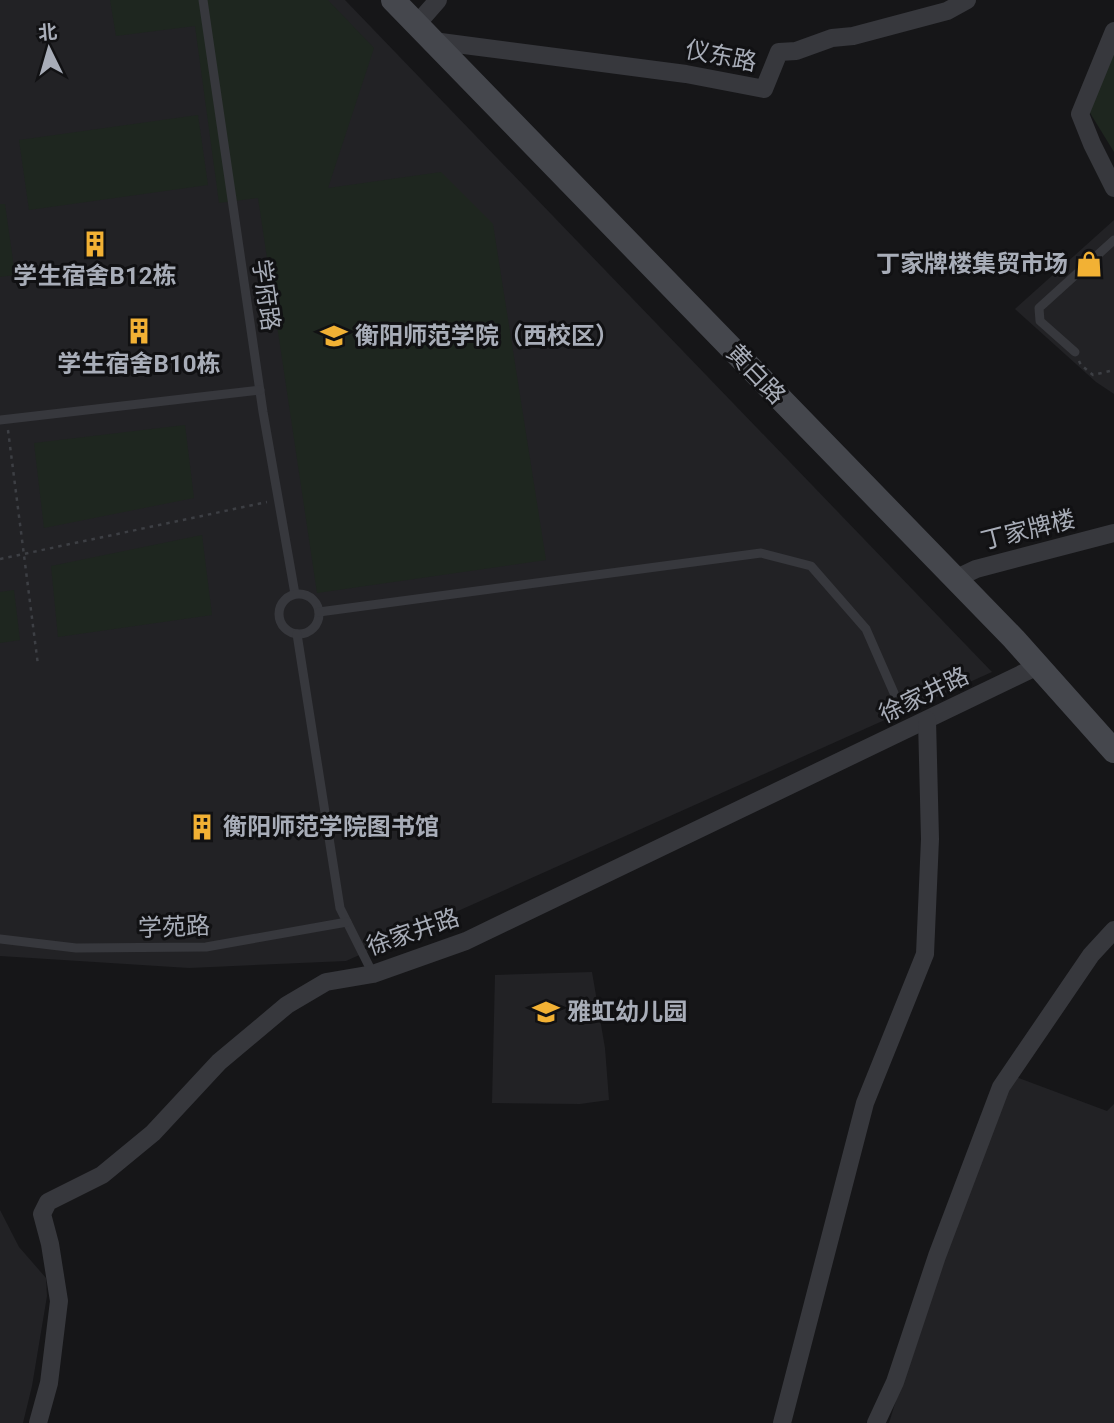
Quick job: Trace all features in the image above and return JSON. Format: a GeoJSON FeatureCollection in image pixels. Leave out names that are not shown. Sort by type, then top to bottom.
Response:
{"type":"FeatureCollection","features":[{"type":"Feature","properties":{"kind":"main road","name":"黄白路"},"geometry":{"type":"LineString","coordinates":[[393,0],[955,579],[1114,751]]}},
{"type":"Feature","properties":{"kind":"street"},"geometry":{"type":"LineString","coordinates":[[425,32],[438,0]]}},
{"type":"Feature","properties":{"kind":"street","name":"仪东路"},"geometry":{"type":"LineString","coordinates":[[425,32],[764,89],[779,52],[796,51],[832,38],[853,36],[947,10],[967,0]]}},
{"type":"Feature","properties":{"kind":"street"},"geometry":{"type":"LineString","coordinates":[[1114,31],[1080,114],[1114,188]]}},
{"type":"Feature","properties":{"kind":"street","name":"丁家牌楼"},"geometry":{"type":"LineString","coordinates":[[955,579],[976,569],[1114,533]]}},
{"type":"Feature","properties":{"kind":"street","name":"徐家井路"},"geometry":{"type":"LineString","coordinates":[[38,1423],[49,1383],[59,1301],[42,1214],[48,1202],[102,1175],[112,1167],[153,1133],[219,1062],[287,1005],[326,982],[373,974],[467,941],[1038,666]]}},
{"type":"Feature","properties":{"kind":"street"},"geometry":{"type":"LineString","coordinates":[[782,1423],[865,1103],[925,954],[930,839],[927,720]]}},
{"type":"Feature","properties":{"kind":"street"},"geometry":{"type":"LineString","coordinates":[[876,1423],[895,1382],[937,1256],[1001,1087],[1091,955],[1114,930]]}},
{"type":"Feature","properties":{"kind":"lane","name":"学府路"},"geometry":{"type":"LineString","coordinates":[[203,0],[260,390],[295,594]]}},
{"type":"Feature","properties":{"kind":"lane"},"geometry":{"type":"LineString","coordinates":[[1075,352],[1041,321],[1039,308],[1114,240]]}},
{"type":"Feature","properties":{"kind":"lane"},"geometry":{"type":"LineString","coordinates":[[3,420],[260,390]]}},
{"type":"Feature","properties":{"kind":"lane"},"geometry":{"type":"LineString","coordinates":[[318,612],[761,554],[811,566],[866,629],[894,692]]}},
{"type":"Feature","properties":{"kind":"lane"},"geometry":{"type":"LineString","coordinates":[[295,594],[302,594],[313,600],[318,612],[313,628],[305,633],[288,631],[279,617],[283,602],[295,594]]}},
{"type":"Feature","properties":{"kind":"lane"},"geometry":{"type":"LineString","coordinates":[[297,634],[340,908],[373,974]]}},
{"type":"Feature","properties":{"kind":"lane","name":"学苑路"},"geometry":{"type":"LineString","coordinates":[[0,939],[76,948],[206,947],[347,922]]}},
{"type":"Feature","properties":{"kind":"path"},"geometry":{"type":"LineString","coordinates":[[1075,352],[1081,365],[1093,375],[1114,370]]}},
{"type":"Feature","properties":{"kind":"path"},"geometry":{"type":"LineString","coordinates":[[3,420],[38,665]]}},
{"type":"Feature","properties":{"kind":"path"},"geometry":{"type":"LineString","coordinates":[[0,559],[279,499]]}},
{"type":"Feature","properties":{"kind":"shaded area","name":"衡阳师范学院（西校区）"},"geometry":{"type":"Polygon","coordinates":[[[0,0],[345,0],[992,672],[346,961],[189,968],[0,956],[0,0]]]}},
{"type":"Feature","properties":{"kind":"shaded area"},"geometry":{"type":"Polygon","coordinates":[[[110,0],[328,0],[374,48],[328,188],[441,172],[493,224],[546,560],[317,593],[258,198],[219,203],[195,26],[116,36],[110,0]]]}},
{"type":"Feature","properties":{"kind":"shaded area"},"geometry":{"type":"Polygon","coordinates":[[[1114,45],[1114,152],[1087,108],[1114,45]]]}},
{"type":"Feature","properties":{"kind":"shaded area"},"geometry":{"type":"Polygon","coordinates":[[[198,115],[208,185],[29,210],[19,140],[198,115]]]}},
{"type":"Feature","properties":{"kind":"shaded area"},"geometry":{"type":"Polygon","coordinates":[[[0,204],[5,204],[15,275],[0,277],[0,204]]]}},
{"type":"Feature","properties":{"kind":"shaded area","name":"丁家牌楼集贸市场"},"geometry":{"type":"Polygon","coordinates":[[[1114,220],[1114,394],[1096,382],[1015,309],[1114,220]]]}},
{"type":"Feature","properties":{"kind":"shaded area"},"geometry":{"type":"Polygon","coordinates":[[[185,425],[194,498],[44,528],[34,443],[185,425]]]}},
{"type":"Feature","properties":{"kind":"shaded area"},"geometry":{"type":"Polygon","coordinates":[[[202,535],[212,615],[58,637],[51,566],[202,535]]]}},
{"type":"Feature","properties":{"kind":"shaded area"},"geometry":{"type":"Polygon","coordinates":[[[14,590],[20,640],[0,643],[0,592],[14,590]]]}},
{"type":"Feature","properties":{"kind":"shaded area","name":"雅虹幼儿园"},"geometry":{"type":"Polygon","coordinates":[[[592,972],[605,1048],[609,1100],[580,1104],[492,1103],[495,975],[592,972]]]}},
{"type":"Feature","properties":{"kind":"shaded area"},"geometry":{"type":"Polygon","coordinates":[[[1013,1076],[1107,1111],[1114,1104],[1114,1423],[889,1423],[940,1258],[1013,1076]]]}},
{"type":"Feature","properties":{"kind":"shaded area"},"geometry":{"type":"Polygon","coordinates":[[[0,1210],[19,1247],[46,1278],[47,1296],[23,1423],[0,1423],[0,1210]]]}},
{"type":"Feature","properties":{"kind":"place","name":"学生宿舍B12栋"},"geometry":{"type":"Point","coordinates":[95,244]}},
{"type":"Feature","properties":{"kind":"place","name":"丁家牌楼集贸市场"},"geometry":{"type":"Point","coordinates":[1089,264]}},
{"type":"Feature","properties":{"kind":"place","name":"学生宿舍B10栋"},"geometry":{"type":"Point","coordinates":[139,331]}},
{"type":"Feature","properties":{"kind":"place","name":"衡阳师范学院（西校区）"},"geometry":{"type":"Point","coordinates":[334,336]}},
{"type":"Feature","properties":{"kind":"place","name":"衡阳师范学院图书馆"},"geometry":{"type":"Point","coordinates":[202,827]}},
{"type":"Feature","properties":{"kind":"place","name":"雅虹幼儿园"},"geometry":{"type":"Point","coordinates":[546,1012]}}]}
